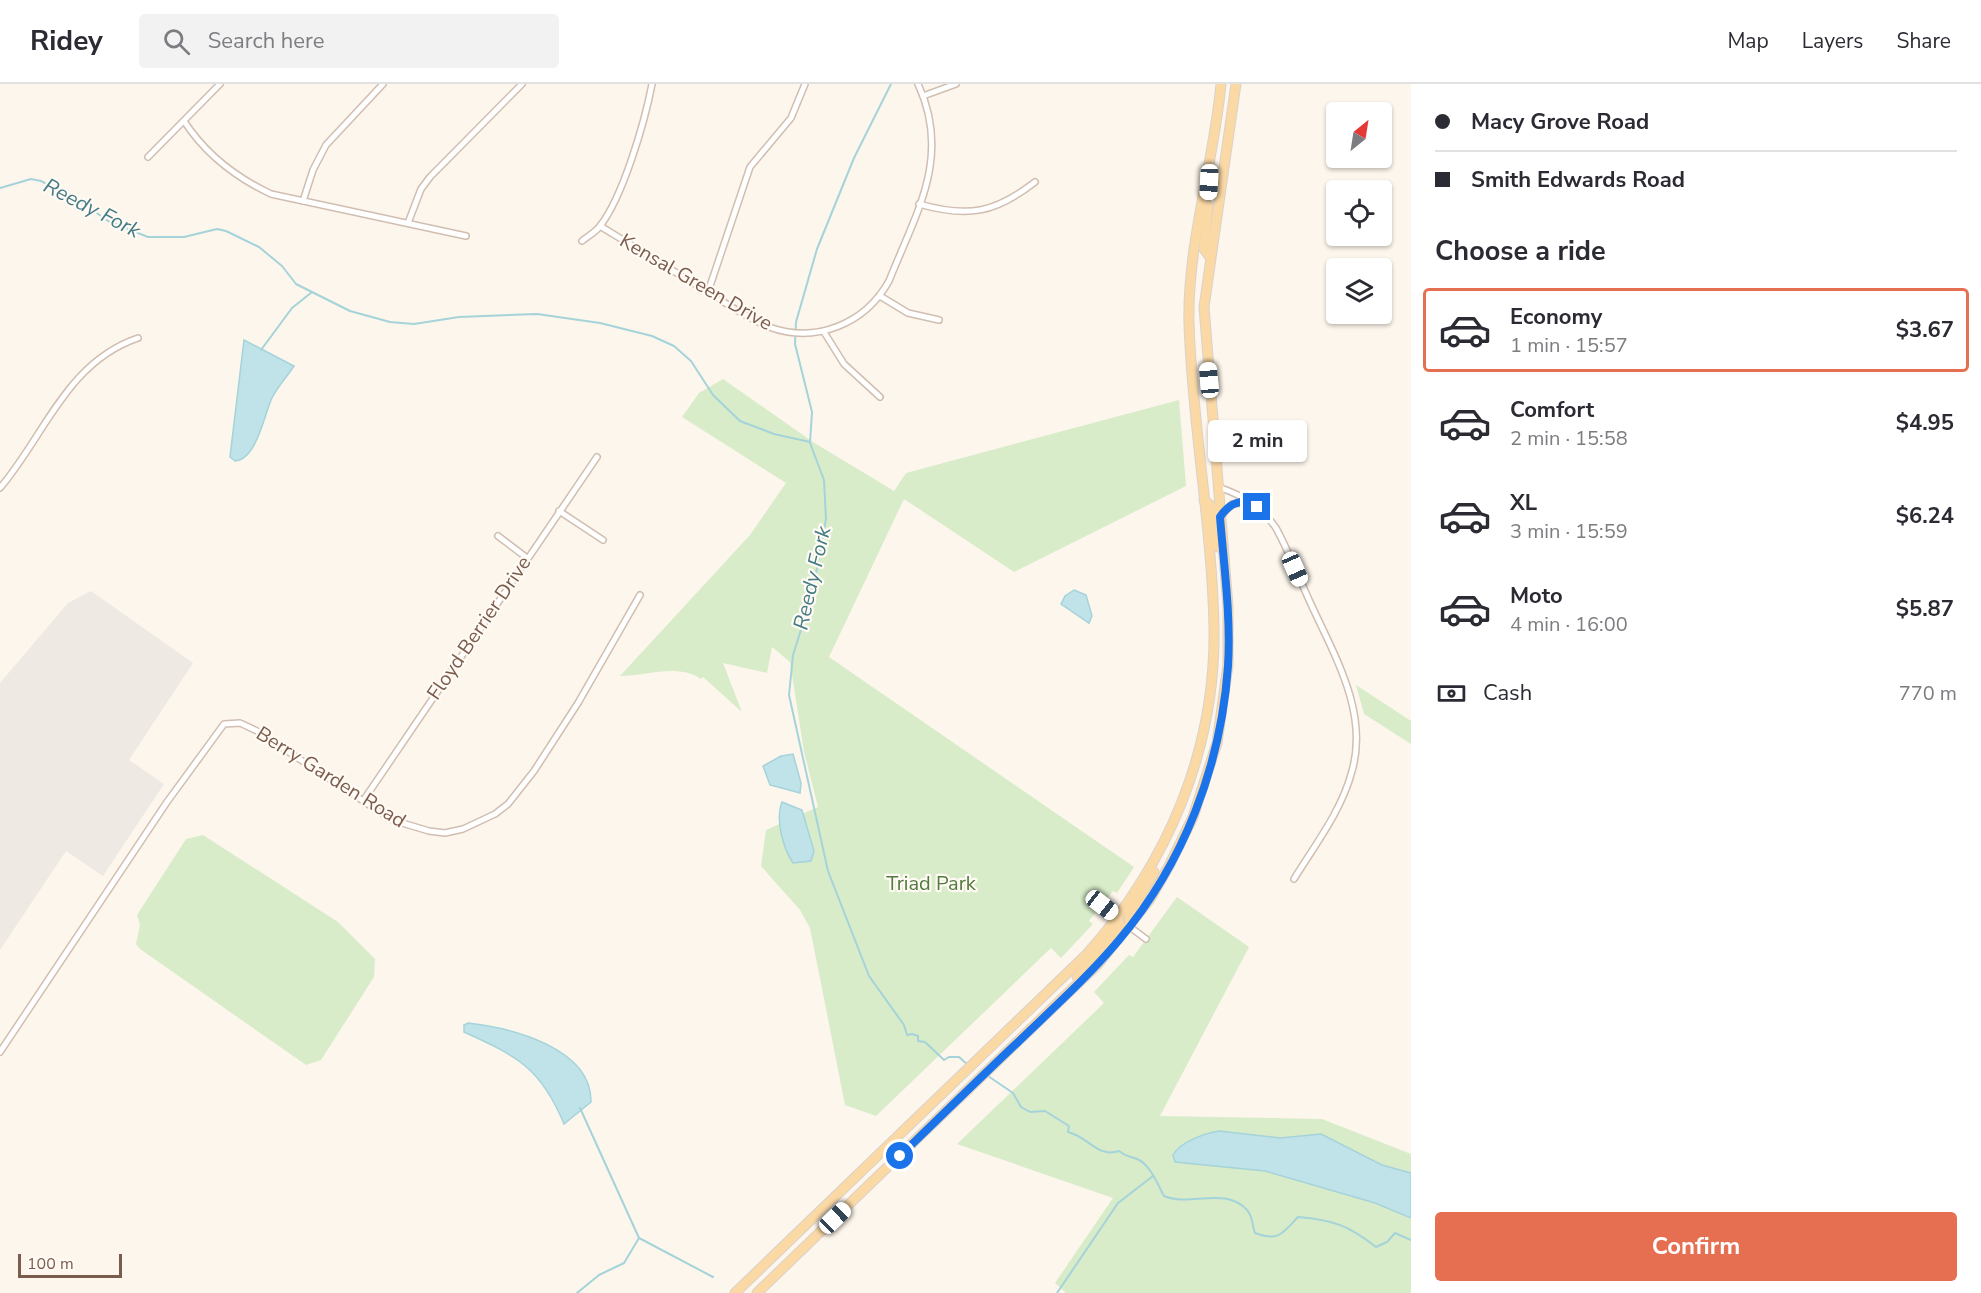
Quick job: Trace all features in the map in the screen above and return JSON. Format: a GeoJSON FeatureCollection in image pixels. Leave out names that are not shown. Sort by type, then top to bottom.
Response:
{"type":"FeatureCollection","features":[{"type":"Feature","properties":{"kind":"main road"},"geometry":{"type":"LineString","coordinates":[[1130,927],[1130,916],[1151,879],[1197,757],[1211,684],[1214,627],[1189,308],[1221,84]]}},
{"type":"Feature","properties":{"kind":"main road"},"geometry":{"type":"LineString","coordinates":[[757,1293],[1098,964],[1130,927],[1174,858],[1207,780],[1225,695],[1228,606],[1204,322],[1210,257],[1236,84]]}},
{"type":"Feature","properties":{"kind":"main road"},"geometry":{"type":"LineString","coordinates":[[1210,161],[1204,246],[1205,252],[1210,257]]}},
{"type":"Feature","properties":{"kind":"main road"},"geometry":{"type":"LineString","coordinates":[[1204,500],[1210,504],[1212,510],[1228,606]]}},
{"type":"Feature","properties":{"kind":"main road"},"geometry":{"type":"LineString","coordinates":[[735,1293],[1081,960],[1118,917],[1147,875],[1172,828]]}},
{"type":"Feature","properties":{"kind":"main road"},"geometry":{"type":"LineString","coordinates":[[1043,1018],[1116,933],[1119,924],[1118,917]]}},
{"type":"Feature","properties":{"kind":"street"},"geometry":{"type":"LineString","coordinates":[[148,158],[220,84]]}},
{"type":"Feature","properties":{"kind":"street"},"geometry":{"type":"LineString","coordinates":[[303,201],[313,170],[326,145],[384,84]]}},
{"type":"Feature","properties":{"kind":"street"},"geometry":{"type":"LineString","coordinates":[[408,224],[421,189],[430,177],[522,84]]}},
{"type":"Feature","properties":{"kind":"street"},"geometry":{"type":"LineString","coordinates":[[582,241],[600,226],[626,171],[652,84]]}},
{"type":"Feature","properties":{"kind":"street"},"geometry":{"type":"LineString","coordinates":[[708,292],[750,167],[791,118],[805,84]]}},
{"type":"Feature","properties":{"kind":"street","name":"Kensal Green Drive"},"geometry":{"type":"LineString","coordinates":[[600,226],[770,327],[787,332],[824,332],[857,318],[880,296],[929,178],[934,142],[918,84]]}},
{"type":"Feature","properties":{"kind":"street"},"geometry":{"type":"LineString","coordinates":[[923,96],[956,84]]}},
{"type":"Feature","properties":{"kind":"street"},"geometry":{"type":"LineString","coordinates":[[184,120],[195,138],[226,168],[272,194],[466,236]]}},
{"type":"Feature","properties":{"kind":"street"},"geometry":{"type":"LineString","coordinates":[[919,204],[941,210],[974,212],[1005,202],[1035,182]]}},
{"type":"Feature","properties":{"kind":"street"},"geometry":{"type":"LineString","coordinates":[[880,296],[908,313],[939,320]]}},
{"type":"Feature","properties":{"kind":"street"},"geometry":{"type":"LineString","coordinates":[[824,332],[844,364],[879,397]]}},
{"type":"Feature","properties":{"kind":"street"},"geometry":{"type":"LineString","coordinates":[[0,488],[81,373],[117,345],[138,338]]}},
{"type":"Feature","properties":{"kind":"street","name":"Floyd Berrier Drive"},"geometry":{"type":"LineString","coordinates":[[363,801],[597,457]]}},
{"type":"Feature","properties":{"kind":"street"},"geometry":{"type":"LineString","coordinates":[[1218,486],[1243,496],[1270,520],[1280,536],[1346,683],[1356,720],[1357,744],[1349,781],[1330,821],[1294,879]]}},
{"type":"Feature","properties":{"kind":"street"},"geometry":{"type":"LineString","coordinates":[[1220,517],[1232,504],[1250,502]]}},
{"type":"Feature","properties":{"kind":"street"},"geometry":{"type":"LineString","coordinates":[[559,511],[603,540]]}},
{"type":"Feature","properties":{"kind":"street"},"geometry":{"type":"LineString","coordinates":[[498,536],[527,558]]}},
{"type":"Feature","properties":{"kind":"street","name":"Berry Garden Road"},"geometry":{"type":"LineString","coordinates":[[0,1052],[167,802],[224,724],[240,723],[257,731],[392,820],[412,828],[445,833],[463,829],[495,814],[508,804],[534,771],[578,703],[640,595]]}},
{"type":"Feature","properties":{"kind":"street"},"geometry":{"type":"LineString","coordinates":[[1102,905],[1118,917]]}},
{"type":"Feature","properties":{"kind":"street"},"geometry":{"type":"LineString","coordinates":[[1130,927],[1146,939]]}},
{"type":"Feature","properties":{"kind":"shaded area"},"geometry":{"type":"Polygon","coordinates":[[[91,591],[193,663],[129,760],[164,784],[103,876],[66,851],[0,950],[0,683],[68,603],[91,591]]]}},
{"type":"Feature","properties":{"kind":"green space","name":"Triad Park"},"geometry":{"type":"Polygon","coordinates":[[[723,379],[813,442],[894,491],[906,473],[1179,400],[1186,486],[1014,572],[904,499],[829,657],[1134,867],[1117,893],[1113,891],[1089,921],[1093,924],[1061,958],[1051,948],[876,1116],[845,1105],[810,928],[800,910],[761,866],[766,830],[818,807],[804,752],[790,662],[772,647],[767,673],[723,663],[742,712],[703,677],[701,679],[692,674],[672,671],[620,676],[750,535],[786,483],[682,417],[699,393],[723,379]]]}},
{"type":"Feature","properties":{"kind":"green space"},"geometry":{"type":"Polygon","coordinates":[[[1356,685],[1411,721],[1411,744],[1364,714],[1356,685]]]}},
{"type":"Feature","properties":{"kind":"green space"},"geometry":{"type":"Polygon","coordinates":[[[203,835],[338,922],[375,959],[374,977],[321,1060],[306,1065],[136,944],[140,925],[137,915],[186,839],[203,835]]]}},
{"type":"Feature","properties":{"kind":"green space"},"geometry":{"type":"Polygon","coordinates":[[[1177,897],[1249,947],[1160,1116],[1322,1119],[1411,1154],[1411,1293],[1066,1293],[1055,1283],[1113,1198],[957,1144],[1104,1003],[1094,992],[1129,955],[1133,957],[1177,897]]]}},
{"type":"Feature","properties":{"kind":"water"},"geometry":{"type":"Polygon","coordinates":[[[244,340],[294,366],[272,398],[254,445],[249,453],[235,461],[230,457],[244,340]]]}},
{"type":"Feature","properties":{"kind":"water"},"geometry":{"type":"Polygon","coordinates":[[[1074,590],[1086,595],[1092,616],[1089,623],[1061,604],[1065,596],[1074,590]]]}},
{"type":"Feature","properties":{"kind":"water"},"geometry":{"type":"Polygon","coordinates":[[[793,754],[801,783],[800,793],[770,785],[763,766],[781,756],[793,754]]]}},
{"type":"Feature","properties":{"kind":"water"},"geometry":{"type":"Polygon","coordinates":[[[782,802],[802,810],[814,851],[811,861],[793,863],[789,857],[780,825],[782,802]]]}},
{"type":"Feature","properties":{"kind":"water"},"geometry":{"type":"Polygon","coordinates":[[[468,1023],[527,1036],[564,1055],[578,1068],[588,1083],[591,1102],[564,1124],[546,1089],[536,1077],[513,1057],[464,1032],[464,1025],[468,1023]]]}},
{"type":"Feature","properties":{"kind":"water"},"geometry":{"type":"Polygon","coordinates":[[[1219,1131],[1280,1138],[1321,1134],[1382,1165],[1411,1173],[1411,1218],[1375,1203],[1265,1171],[1175,1162],[1173,1155],[1181,1146],[1200,1136],[1219,1131]]]}},
{"type":"Feature","properties":{"kind":"waterway","name":"Reedy Fork"},"geometry":{"type":"LineString","coordinates":[[891,84],[854,158],[817,249],[796,322],[795,344],[812,412],[810,443],[824,480],[826,519],[812,595],[793,655],[789,695],[828,871],[869,976],[904,1025],[907,1035],[918,1036],[918,1041],[925,1042],[944,1060],[949,1057],[959,1057],[968,1065]]}},
{"type":"Feature","properties":{"kind":"waterway","name":"Reedy Fork"},"geometry":{"type":"LineString","coordinates":[[0,188],[31,179],[41,181],[84,204],[108,221],[148,237],[184,237],[217,229],[226,231],[259,247],[282,266],[296,284],[350,311],[390,322],[414,324],[459,317],[537,314],[600,323],[652,336],[674,346],[691,361],[713,395],[740,421],[774,434],[810,442]]}},
{"type":"Feature","properties":{"kind":"waterway"},"geometry":{"type":"LineString","coordinates":[[261,350],[292,308],[312,292]]}},
{"type":"Feature","properties":{"kind":"waterway"},"geometry":{"type":"LineString","coordinates":[[988,1076],[1013,1093],[1021,1107],[1030,1112],[1045,1111],[1069,1126],[1068,1132],[1099,1149],[1105,1152],[1119,1151],[1142,1162],[1153,1175],[1164,1196],[1174,1199],[1218,1198],[1238,1203],[1249,1212],[1255,1233],[1275,1236],[1288,1228],[1298,1217],[1340,1225],[1357,1233],[1376,1247],[1387,1242],[1395,1233],[1411,1240]]}},
{"type":"Feature","properties":{"kind":"waterway"},"geometry":{"type":"LineString","coordinates":[[580,1108],[639,1238],[713,1277]]}},
{"type":"Feature","properties":{"kind":"waterway"},"geometry":{"type":"LineString","coordinates":[[1057,1293],[1118,1203],[1153,1176]]}},
{"type":"Feature","properties":{"kind":"waterway"},"geometry":{"type":"LineString","coordinates":[[577,1293],[599,1275],[624,1263],[639,1238]]}},
{"type":"Feature","properties":{"kind":"route"},"geometry":{"type":"LineString","coordinates":[[900,1156],[1098,964],[1120,940],[1160,883],[1186,834],[1201,798],[1221,723],[1228,664],[1229,626],[1220,517],[1232,504],[1250,502],[1257,507]]}}]}
